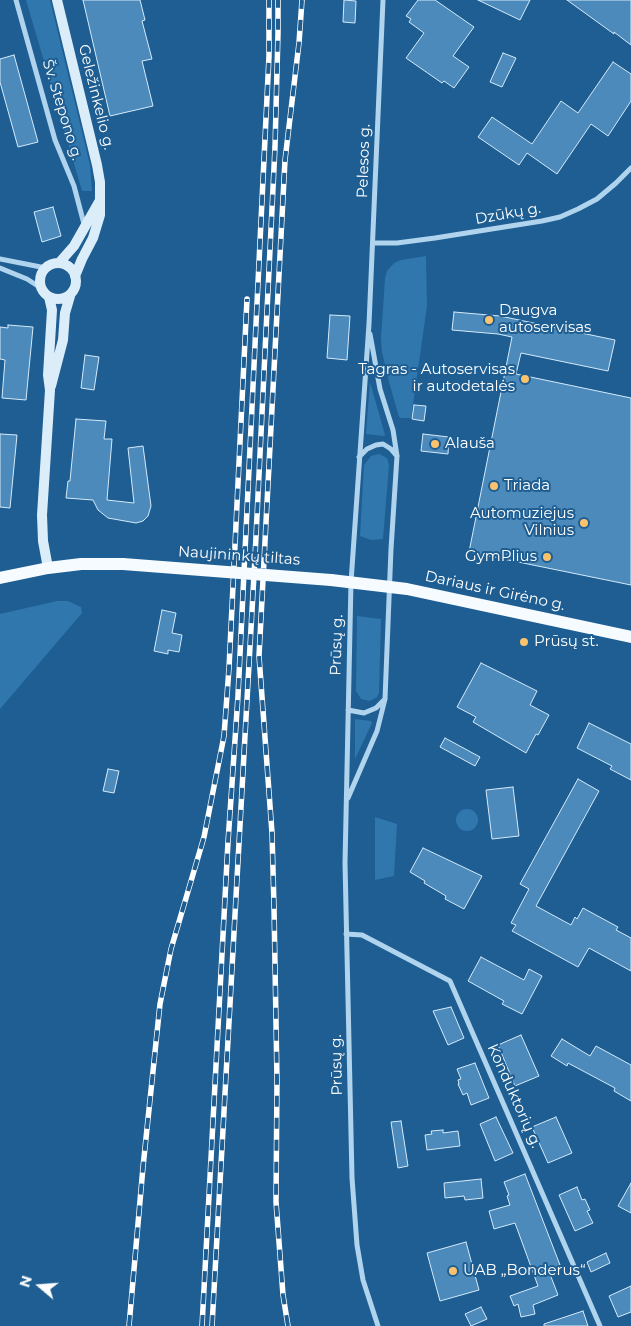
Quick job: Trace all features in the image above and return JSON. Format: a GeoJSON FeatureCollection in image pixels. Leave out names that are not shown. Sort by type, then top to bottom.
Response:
{"type":"FeatureCollection","features":[{"type":"Feature","properties":{"kind":"main road","name":"Geležinkelio g."},"geometry":{"type":"LineString","coordinates":[[57,0],[100,182],[100,215],[97,228],[75,276]]}},
{"type":"Feature","properties":{"kind":"main road","name":"Geležinkelio g."},"geometry":{"type":"LineString","coordinates":[[59,263],[72,250],[99,202]]}},
{"type":"Feature","properties":{"kind":"main road"},"geometry":{"type":"LineString","coordinates":[[48,568],[43,541],[42,515],[50,390],[48,376],[52,310],[49,297],[41,288],[40,277],[46,268],[59,263],[69,267],[75,276],[75,287],[65,313],[63,340],[50,390]]}},
{"type":"Feature","properties":{"kind":"main road"},"geometry":{"type":"LineString","coordinates":[[49,297],[60,300],[70,296]]}},
{"type":"Feature","properties":{"kind":"main road","name":"Naujininkų tiltas"},"geometry":{"type":"LineString","coordinates":[[0,578],[48,568],[81,564],[124,564],[351,582]]}},
{"type":"Feature","properties":{"kind":"main road","name":"Dariaus ir Girėno g."},"geometry":{"type":"LineString","coordinates":[[351,582],[389,586],[631,637]]}},
{"type":"Feature","properties":{"kind":"street","name":"Šv. Stepono g."},"geometry":{"type":"LineString","coordinates":[[16,0],[55,140],[74,186],[85,228]]}},
{"type":"Feature","properties":{"kind":"street","name":"Pelesos g."},"geometry":{"type":"LineString","coordinates":[[351,582],[369,324],[383,0]]}},
{"type":"Feature","properties":{"kind":"street","name":"Dzūkų g."},"geometry":{"type":"LineString","coordinates":[[373,243],[397,243],[435,238],[542,221],[560,216],[597,199],[616,184],[631,168]]}},
{"type":"Feature","properties":{"kind":"street"},"geometry":{"type":"LineString","coordinates":[[0,259],[46,268]]}},
{"type":"Feature","properties":{"kind":"street"},"geometry":{"type":"LineString","coordinates":[[0,268],[27,279],[41,288]]}},
{"type":"Feature","properties":{"kind":"street","name":"Pelesos g."},"geometry":{"type":"LineString","coordinates":[[369,324],[380,389],[393,430],[397,456],[389,586]]}},
{"type":"Feature","properties":{"kind":"street"},"geometry":{"type":"LineString","coordinates":[[359,456],[376,444],[383,444],[397,456]]}},
{"type":"Feature","properties":{"kind":"street","name":"Prūsų g."},"geometry":{"type":"LineString","coordinates":[[351,582],[345,863],[352,1178],[357,1245],[363,1280],[378,1326]]}},
{"type":"Feature","properties":{"kind":"street","name":"Prūsų g."},"geometry":{"type":"LineString","coordinates":[[347,800],[377,731],[385,699],[389,586]]}},
{"type":"Feature","properties":{"kind":"street"},"geometry":{"type":"LineString","coordinates":[[348,710],[364,713],[376,708],[385,699]]}},
{"type":"Feature","properties":{"kind":"street","name":"Konduktorių g."},"geometry":{"type":"LineString","coordinates":[[346,934],[362,936],[450,981],[600,1326]]}},
{"type":"Feature","properties":{"kind":"shaded area"},"geometry":{"type":"Polygon","coordinates":[[[26,0],[50,0],[90,165],[92,191],[82,191],[26,0]]]}},
{"type":"Feature","properties":{"kind":"shaded area"},"geometry":{"type":"Polygon","coordinates":[[[426,256],[427,306],[411,418],[401,418],[399,417],[382,352],[381,338],[385,279],[387,271],[394,263],[426,256]]]}},
{"type":"Feature","properties":{"kind":"shaded area"},"geometry":{"type":"Polygon","coordinates":[[[370,382],[385,435],[384,436],[366,434],[370,382]]]}},
{"type":"Feature","properties":{"kind":"shaded area"},"geometry":{"type":"Polygon","coordinates":[[[379,454],[387,458],[389,465],[383,539],[371,540],[360,536],[364,465],[371,456],[379,454]]]}},
{"type":"Feature","properties":{"kind":"shaded area"},"geometry":{"type":"Polygon","coordinates":[[[57,601],[68,601],[81,607],[82,613],[0,709],[0,614],[57,601]]]}},
{"type":"Feature","properties":{"kind":"shaded area"},"geometry":{"type":"Polygon","coordinates":[[[357,616],[381,619],[379,693],[377,697],[370,701],[361,699],[356,691],[357,616]]]}},
{"type":"Feature","properties":{"kind":"shaded area"},"geometry":{"type":"Polygon","coordinates":[[[355,719],[371,721],[372,723],[355,759],[355,719]]]}},
{"type":"Feature","properties":{"kind":"shaded area"},"geometry":{"type":"Polygon","coordinates":[[[467,809],[475,812],[478,820],[475,828],[467,831],[459,828],[456,820],[459,812],[467,809]]]}},
{"type":"Feature","properties":{"kind":"shaded area"},"geometry":{"type":"Polygon","coordinates":[[[375,817],[397,824],[394,876],[375,880],[375,817]]]}},
{"type":"Feature","properties":{"kind":"building"},"geometry":{"type":"Polygon","coordinates":[[[83,0],[140,0],[145,20],[142,21],[152,59],[142,61],[153,106],[110,116],[83,0]]]}},
{"type":"Feature","properties":{"kind":"building"},"geometry":{"type":"Polygon","coordinates":[[[344,0],[356,1],[355,23],[343,22],[344,0]]]}},
{"type":"Feature","properties":{"kind":"building"},"geometry":{"type":"Polygon","coordinates":[[[418,0],[435,0],[474,27],[453,56],[469,67],[454,88],[444,81],[442,83],[406,58],[424,33],[409,22],[411,19],[406,16],[418,0]]]}},
{"type":"Feature","properties":{"kind":"building"},"geometry":{"type":"Polygon","coordinates":[[[478,0],[530,0],[520,20],[478,0]]]}},
{"type":"Feature","properties":{"kind":"building"},"geometry":{"type":"Polygon","coordinates":[[[567,0],[631,0],[631,45],[614,32],[614,34],[567,0]]]}},
{"type":"Feature","properties":{"kind":"building"},"geometry":{"type":"Polygon","coordinates":[[[503,53],[516,58],[502,87],[490,82],[503,53]]]}},
{"type":"Feature","properties":{"kind":"building"},"geometry":{"type":"Polygon","coordinates":[[[14,55],[38,142],[18,147],[0,82],[0,59],[14,55]]]}},
{"type":"Feature","properties":{"kind":"building"},"geometry":{"type":"Polygon","coordinates":[[[613,62],[631,74],[631,101],[608,136],[591,124],[557,174],[527,153],[519,165],[478,137],[492,117],[532,144],[561,101],[578,113],[613,62]]]}},
{"type":"Feature","properties":{"kind":"building"},"geometry":{"type":"Polygon","coordinates":[[[53,207],[61,236],[42,242],[34,212],[53,207]]]}},
{"type":"Feature","properties":{"kind":"building"},"geometry":{"type":"Polygon","coordinates":[[[454,312],[500,316],[615,340],[608,371],[521,353],[516,374],[631,398],[631,585],[469,552],[512,337],[452,330],[454,312]]]}},
{"type":"Feature","properties":{"kind":"building"},"geometry":{"type":"Polygon","coordinates":[[[330,315],[350,316],[347,360],[327,358],[330,315]]]}},
{"type":"Feature","properties":{"kind":"building"},"geometry":{"type":"Polygon","coordinates":[[[8,325],[33,327],[26,400],[2,398],[5,360],[0,359],[0,327],[8,328],[8,325]]]}},
{"type":"Feature","properties":{"kind":"building"},"geometry":{"type":"Polygon","coordinates":[[[85,355],[99,357],[94,390],[81,388],[85,355]]]}},
{"type":"Feature","properties":{"kind":"building"},"geometry":{"type":"Polygon","coordinates":[[[414,405],[426,406],[424,421],[412,419],[414,405]]]}},
{"type":"Feature","properties":{"kind":"building"},"geometry":{"type":"Polygon","coordinates":[[[76,419],[106,421],[104,439],[112,439],[107,500],[134,503],[128,448],[143,446],[151,506],[148,516],[143,521],[136,523],[108,518],[98,510],[93,500],[66,498],[68,481],[70,481],[76,419]]]}},
{"type":"Feature","properties":{"kind":"building"},"geometry":{"type":"Polygon","coordinates":[[[0,434],[17,435],[10,508],[0,507],[0,434]]]}},
{"type":"Feature","properties":{"kind":"building","name":"Alauša"},"geometry":{"type":"Polygon","coordinates":[[[423,434],[449,437],[448,454],[421,451],[423,434]]]}},
{"type":"Feature","properties":{"kind":"building"},"geometry":{"type":"Polygon","coordinates":[[[162,610],[176,613],[172,633],[182,635],[179,652],[168,650],[168,654],[154,651],[162,610]]]}},
{"type":"Feature","properties":{"kind":"building"},"geometry":{"type":"Polygon","coordinates":[[[481,663],[537,691],[530,705],[549,715],[526,753],[473,722],[476,717],[457,707],[481,663]]]}},
{"type":"Feature","properties":{"kind":"building"},"geometry":{"type":"Polygon","coordinates":[[[589,723],[631,744],[631,780],[610,769],[612,766],[577,748],[589,723]]]}},
{"type":"Feature","properties":{"kind":"building"},"geometry":{"type":"Polygon","coordinates":[[[445,738],[480,757],[475,766],[440,747],[445,738]]]}},
{"type":"Feature","properties":{"kind":"building"},"geometry":{"type":"Polygon","coordinates":[[[108,769],[119,771],[114,793],[103,791],[108,769]]]}},
{"type":"Feature","properties":{"kind":"building"},"geometry":{"type":"Polygon","coordinates":[[[578,779],[599,791],[536,906],[571,925],[583,908],[618,927],[616,930],[631,938],[631,971],[589,948],[578,967],[512,931],[516,925],[511,923],[529,889],[520,884],[578,779]]]}},
{"type":"Feature","properties":{"kind":"building"},"geometry":{"type":"Polygon","coordinates":[[[513,787],[519,836],[492,839],[486,790],[513,787]]]}},
{"type":"Feature","properties":{"kind":"building"},"geometry":{"type":"Polygon","coordinates":[[[423,848],[482,876],[464,909],[445,899],[446,896],[410,872],[423,848]]]}},
{"type":"Feature","properties":{"kind":"building"},"geometry":{"type":"Polygon","coordinates":[[[481,957],[524,980],[529,969],[542,976],[522,1014],[502,1004],[504,1001],[468,981],[481,957]]]}},
{"type":"Feature","properties":{"kind":"building"},"geometry":{"type":"Polygon","coordinates":[[[451,1007],[464,1038],[448,1045],[433,1011],[451,1007]]]}},
{"type":"Feature","properties":{"kind":"building"},"geometry":{"type":"Polygon","coordinates":[[[521,1035],[539,1076],[515,1086],[498,1045],[521,1035]]]}},
{"type":"Feature","properties":{"kind":"building"},"geometry":{"type":"Polygon","coordinates":[[[562,1039],[590,1056],[596,1046],[631,1065],[631,1101],[614,1091],[615,1088],[568,1063],[567,1066],[551,1056],[562,1039]]]}},
{"type":"Feature","properties":{"kind":"building"},"geometry":{"type":"Polygon","coordinates":[[[475,1063],[489,1098],[471,1105],[467,1093],[463,1095],[458,1084],[458,1080],[461,1079],[457,1069],[475,1063]]]}},
{"type":"Feature","properties":{"kind":"building"},"geometry":{"type":"Polygon","coordinates":[[[496,1117],[513,1153],[495,1161],[480,1124],[496,1117]]]}},
{"type":"Feature","properties":{"kind":"building"},"geometry":{"type":"Polygon","coordinates":[[[556,1117],[572,1153],[548,1163],[532,1127],[556,1117]]]}},
{"type":"Feature","properties":{"kind":"building"},"geometry":{"type":"Polygon","coordinates":[[[401,1121],[408,1166],[398,1168],[391,1122],[401,1121]]]}},
{"type":"Feature","properties":{"kind":"building"},"geometry":{"type":"Polygon","coordinates":[[[443,1130],[443,1133],[458,1131],[460,1146],[427,1150],[425,1135],[432,1134],[431,1131],[443,1130]]]}},
{"type":"Feature","properties":{"kind":"building"},"geometry":{"type":"Polygon","coordinates":[[[525,1174],[560,1265],[548,1269],[558,1295],[533,1305],[535,1314],[521,1317],[518,1304],[514,1306],[510,1296],[538,1286],[515,1223],[494,1229],[489,1211],[510,1205],[507,1196],[509,1195],[504,1182],[525,1174]]]}},
{"type":"Feature","properties":{"kind":"building"},"geometry":{"type":"Polygon","coordinates":[[[481,1179],[483,1198],[465,1200],[464,1196],[445,1198],[444,1183],[481,1179]]]}},
{"type":"Feature","properties":{"kind":"building"},"geometry":{"type":"Polygon","coordinates":[[[631,1183],[631,1213],[618,1206],[631,1183]]]}},
{"type":"Feature","properties":{"kind":"building"},"geometry":{"type":"Polygon","coordinates":[[[577,1187],[582,1200],[585,1199],[590,1210],[587,1211],[593,1223],[575,1231],[559,1195],[577,1187]]]}},
{"type":"Feature","properties":{"kind":"building","name":"UAB „Bonderus“"},"geometry":{"type":"Polygon","coordinates":[[[466,1242],[479,1290],[440,1301],[427,1253],[466,1242]]]}},
{"type":"Feature","properties":{"kind":"building"},"geometry":{"type":"Polygon","coordinates":[[[606,1253],[610,1263],[591,1272],[587,1262],[606,1253]]]}},
{"type":"Feature","properties":{"kind":"building"},"geometry":{"type":"Polygon","coordinates":[[[631,1286],[631,1312],[618,1317],[609,1296],[631,1286]]]}},
{"type":"Feature","properties":{"kind":"building"},"geometry":{"type":"Polygon","coordinates":[[[481,1307],[487,1319],[471,1326],[465,1314],[481,1307]]]}},
{"type":"Feature","properties":{"kind":"building"},"geometry":{"type":"Polygon","coordinates":[[[583,1311],[588,1326],[544,1326],[544,1324],[583,1311]]]}},
{"type":"Feature","properties":{"kind":"railway"},"geometry":{"type":"LineString","coordinates":[[202,1326],[228,842],[238,696],[269,56],[269,0]]}},
{"type":"Feature","properties":{"kind":"railway"},"geometry":{"type":"LineString","coordinates":[[212,1326],[255,557],[275,147],[278,0]]}},
{"type":"Feature","properties":{"kind":"railway"},"geometry":{"type":"LineString","coordinates":[[288,1326],[283,1295],[276,1202],[277,1080],[272,833],[259,656],[285,160],[299,43],[302,0]]}},
{"type":"Feature","properties":{"kind":"railway"},"geometry":{"type":"LineString","coordinates":[[129,1326],[160,1004],[171,949],[204,837],[224,736],[247,299]]}},
{"type":"Feature","properties":{"kind":"place","name":"Daugva autoservisas"},"geometry":{"type":"Point","coordinates":[489,320]}},
{"type":"Feature","properties":{"kind":"place","name":"Tagras - Autoservisas ir autodetalės"},"geometry":{"type":"Point","coordinates":[525,379]}},
{"type":"Feature","properties":{"kind":"place","name":"Alauša"},"geometry":{"type":"Point","coordinates":[435,444]}},
{"type":"Feature","properties":{"kind":"place","name":"Triada"},"geometry":{"type":"Point","coordinates":[494,486]}},
{"type":"Feature","properties":{"kind":"place","name":"Automuziejus Vilnius"},"geometry":{"type":"Point","coordinates":[584,523]}},
{"type":"Feature","properties":{"kind":"place","name":"GymPlius"},"geometry":{"type":"Point","coordinates":[547,557]}},
{"type":"Feature","properties":{"kind":"place","name":"Prūsų st."},"geometry":{"type":"Point","coordinates":[524,642]}},
{"type":"Feature","properties":{"kind":"place","name":"UAB „Bonderus“"},"geometry":{"type":"Point","coordinates":[453,1271]}}]}
